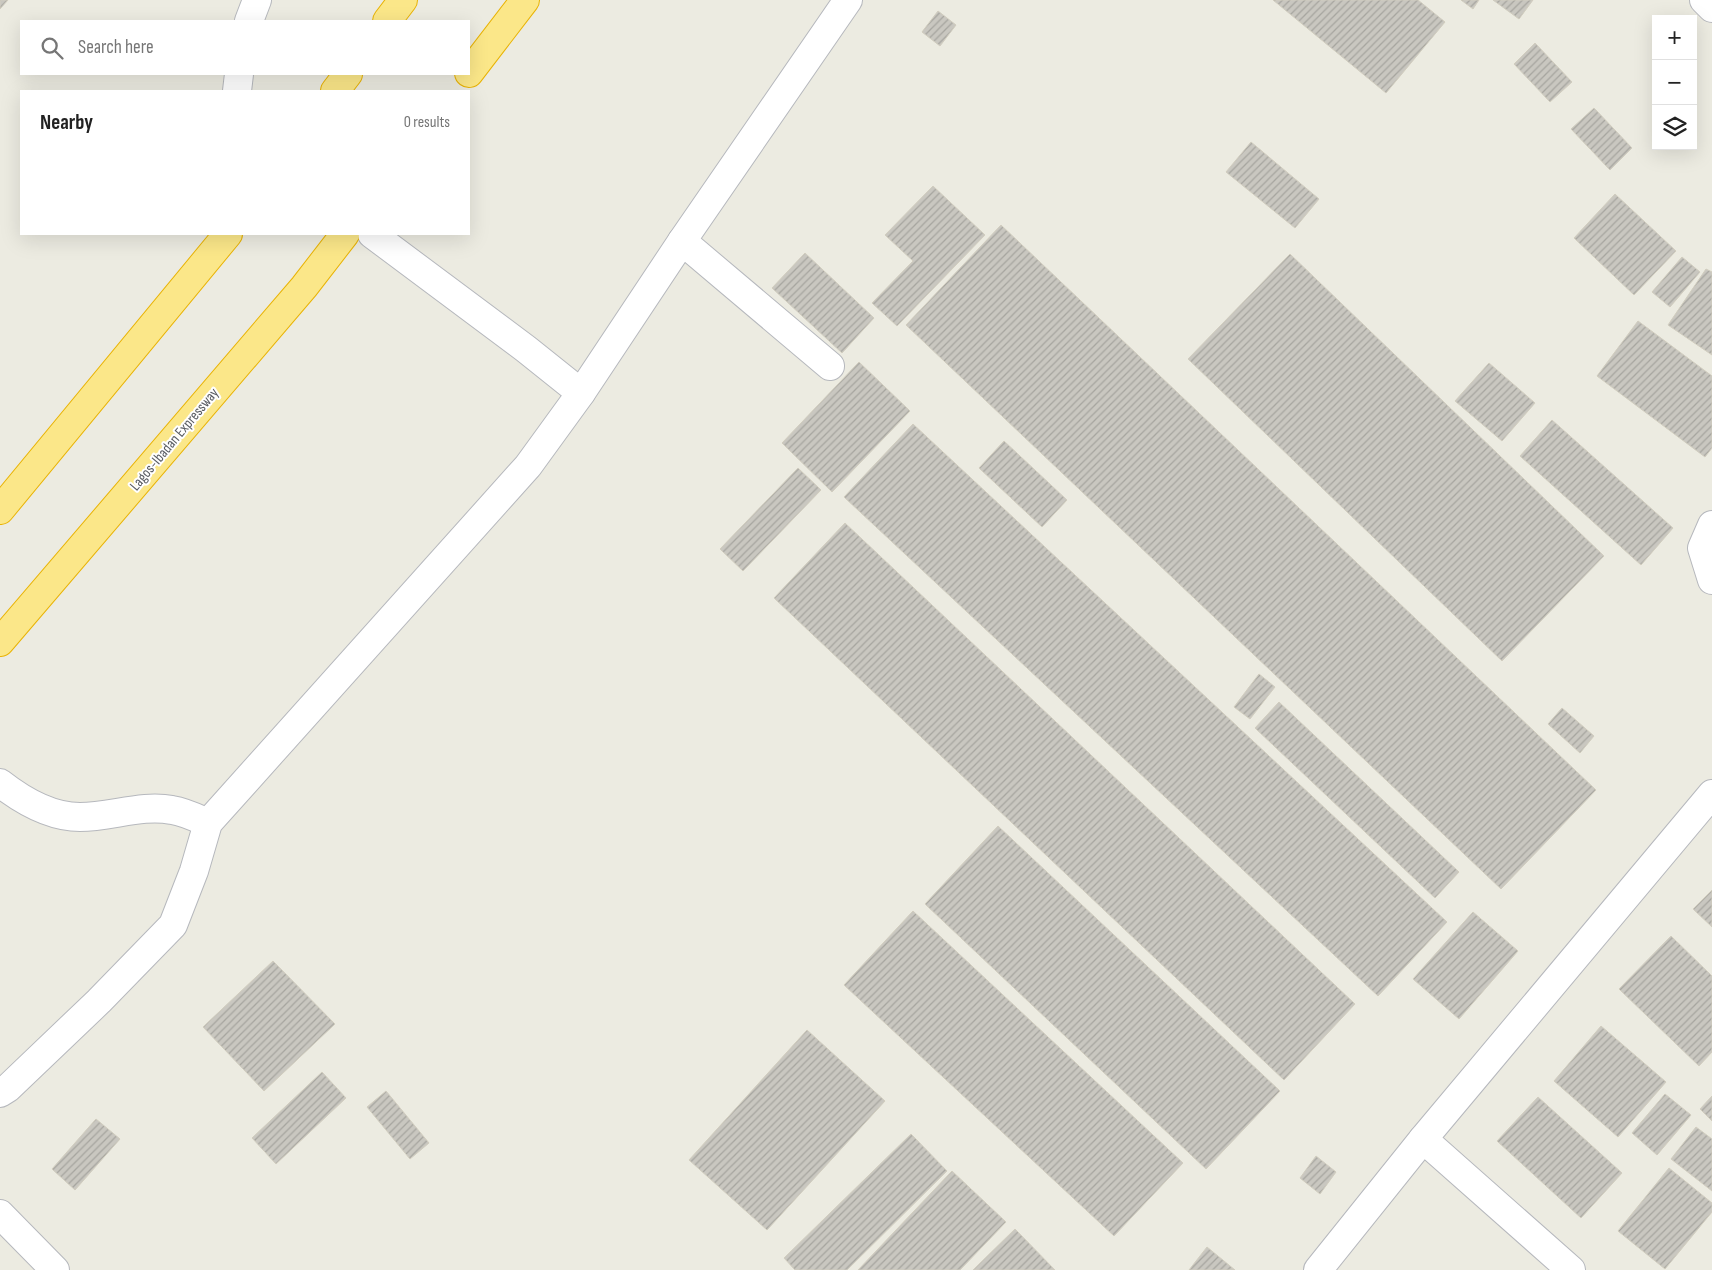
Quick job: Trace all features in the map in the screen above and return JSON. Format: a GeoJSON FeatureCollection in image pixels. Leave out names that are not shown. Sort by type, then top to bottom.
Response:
{"type":"FeatureCollection","features":[{"type":"Feature","properties":{"kind":"highway"},"geometry":{"type":"LineString","coordinates":[[388,20],[403,0]]}},
{"type":"Feature","properties":{"kind":"highway"},"geometry":{"type":"LineString","coordinates":[[470,73],[525,0]]}},
{"type":"Feature","properties":{"kind":"highway"},"geometry":{"type":"LineString","coordinates":[[336,90],[347,75]]}},
{"type":"Feature","properties":{"kind":"highway"},"geometry":{"type":"LineString","coordinates":[[456,90],[468,75]]}},
{"type":"Feature","properties":{"kind":"highway"},"geometry":{"type":"LineString","coordinates":[[0,510],[227,235]]}},
{"type":"Feature","properties":{"kind":"highway","name":"Lagos-Ibadan Expressway"},"geometry":{"type":"LineString","coordinates":[[0,642],[304,287],[344,235]]}},
{"type":"Feature","properties":{"kind":"street"},"geometry":{"type":"LineString","coordinates":[[249,20],[257,0]]}},
{"type":"Feature","properties":{"kind":"street"},"geometry":{"type":"LineString","coordinates":[[0,1093],[8,1088],[99,1001],[173,925],[194,871],[208,823],[528,466],[581,393],[682,241],[848,0]]}},
{"type":"Feature","properties":{"kind":"street"},"geometry":{"type":"LineString","coordinates":[[1704,0],[1712,8]]}},
{"type":"Feature","properties":{"kind":"street"},"geometry":{"type":"LineString","coordinates":[[237,90],[239,75]]}},
{"type":"Feature","properties":{"kind":"street"},"geometry":{"type":"LineString","coordinates":[[373,235],[526,349],[581,393]]}},
{"type":"Feature","properties":{"kind":"street"},"geometry":{"type":"LineString","coordinates":[[682,241],[830,366]]}},
{"type":"Feature","properties":{"kind":"street"},"geometry":{"type":"LineString","coordinates":[[1712,526],[1702,548],[1712,580]]}},
{"type":"Feature","properties":{"kind":"street"},"geometry":{"type":"LineString","coordinates":[[0,782],[16,795],[45,811],[79,817],[151,809],[171,809],[186,813],[208,823]]}},
{"type":"Feature","properties":{"kind":"street"},"geometry":{"type":"LineString","coordinates":[[1318,1270],[1423,1139],[1712,794]]}},
{"type":"Feature","properties":{"kind":"street"},"geometry":{"type":"LineString","coordinates":[[1423,1139],[1571,1270]]}},
{"type":"Feature","properties":{"kind":"street"},"geometry":{"type":"LineString","coordinates":[[0,1214],[55,1270]]}},
{"type":"Feature","properties":{"kind":"building"},"geometry":{"type":"Polygon","coordinates":[[[0,0],[8,0],[0,9],[0,0]]]}},
{"type":"Feature","properties":{"kind":"building"},"geometry":{"type":"Polygon","coordinates":[[[1273,0],[1418,0],[1445,22],[1386,93],[1273,0]]]}},
{"type":"Feature","properties":{"kind":"building"},"geometry":{"type":"Polygon","coordinates":[[[1461,0],[1479,0],[1473,9],[1461,0]]]}},
{"type":"Feature","properties":{"kind":"building"},"geometry":{"type":"Polygon","coordinates":[[[1493,0],[1533,0],[1519,19],[1493,0]]]}},
{"type":"Feature","properties":{"kind":"building"},"geometry":{"type":"Polygon","coordinates":[[[938,11],[956,25],[940,46],[922,32],[938,11]]]}},
{"type":"Feature","properties":{"kind":"building"},"geometry":{"type":"Polygon","coordinates":[[[1535,43],[1572,82],[1550,102],[1514,64],[1535,43]]]}},
{"type":"Feature","properties":{"kind":"building"},"geometry":{"type":"Polygon","coordinates":[[[1594,108],[1632,148],[1610,170],[1571,129],[1594,108]]]}},
{"type":"Feature","properties":{"kind":"building"},"geometry":{"type":"Polygon","coordinates":[[[1251,142],[1319,199],[1295,228],[1226,172],[1251,142]]]}},
{"type":"Feature","properties":{"kind":"building"},"geometry":{"type":"Polygon","coordinates":[[[933,186],[985,235],[897,326],[872,303],[913,261],[885,235],[933,186]]]}},
{"type":"Feature","properties":{"kind":"building"},"geometry":{"type":"Polygon","coordinates":[[[1615,194],[1676,251],[1634,295],[1574,238],[1615,194]]]}},
{"type":"Feature","properties":{"kind":"building"},"geometry":{"type":"Polygon","coordinates":[[[1001,225],[1596,790],[1501,889],[906,325],[1001,225]]]}},
{"type":"Feature","properties":{"kind":"building"},"geometry":{"type":"Polygon","coordinates":[[[805,253],[874,318],[842,353],[772,288],[805,253]]]}},
{"type":"Feature","properties":{"kind":"building"},"geometry":{"type":"Polygon","coordinates":[[[1290,254],[1604,556],[1502,661],[1188,359],[1290,254]]]}},
{"type":"Feature","properties":{"kind":"building"},"geometry":{"type":"Polygon","coordinates":[[[1682,257],[1700,272],[1670,307],[1652,292],[1682,257]]]}},
{"type":"Feature","properties":{"kind":"building"},"geometry":{"type":"Polygon","coordinates":[[[1706,269],[1712,272],[1712,355],[1668,325],[1706,269]]]}},
{"type":"Feature","properties":{"kind":"building"},"geometry":{"type":"Polygon","coordinates":[[[1638,321],[1712,376],[1712,448],[1705,457],[1597,376],[1638,321]]]}},
{"type":"Feature","properties":{"kind":"building"},"geometry":{"type":"Polygon","coordinates":[[[859,362],[910,411],[832,492],[782,443],[859,362]]]}},
{"type":"Feature","properties":{"kind":"building"},"geometry":{"type":"Polygon","coordinates":[[[1489,363],[1535,403],[1502,441],[1455,401],[1489,363]]]}},
{"type":"Feature","properties":{"kind":"building"},"geometry":{"type":"Polygon","coordinates":[[[1552,420],[1673,528],[1641,565],[1520,456],[1552,420]]]}},
{"type":"Feature","properties":{"kind":"building"},"geometry":{"type":"Polygon","coordinates":[[[913,424],[1447,922],[1378,996],[844,497],[913,424]]]}},
{"type":"Feature","properties":{"kind":"building"},"geometry":{"type":"Polygon","coordinates":[[[1004,441],[1067,500],[1042,527],[979,468],[1004,441]]]}},
{"type":"Feature","properties":{"kind":"building"},"geometry":{"type":"Polygon","coordinates":[[[798,468],[821,490],[743,571],[720,549],[798,468]]]}},
{"type":"Feature","properties":{"kind":"building"},"geometry":{"type":"Polygon","coordinates":[[[845,523],[1355,1004],[1284,1080],[774,598],[845,523]]]}},
{"type":"Feature","properties":{"kind":"building"},"geometry":{"type":"Polygon","coordinates":[[[1259,674],[1275,687],[1250,719],[1234,707],[1259,674]]]}},
{"type":"Feature","properties":{"kind":"building"},"geometry":{"type":"Polygon","coordinates":[[[1279,702],[1459,872],[1435,898],[1255,728],[1279,702]]]}},
{"type":"Feature","properties":{"kind":"building"},"geometry":{"type":"Polygon","coordinates":[[[1562,708],[1594,736],[1580,753],[1548,724],[1562,708]]]}},
{"type":"Feature","properties":{"kind":"building"},"geometry":{"type":"Polygon","coordinates":[[[998,826],[1280,1091],[1206,1169],[925,904],[998,826]]]}},
{"type":"Feature","properties":{"kind":"building"},"geometry":{"type":"Polygon","coordinates":[[[1712,890],[1712,927],[1693,909],[1712,890]]]}},
{"type":"Feature","properties":{"kind":"building"},"geometry":{"type":"Polygon","coordinates":[[[913,911],[1183,1163],[1114,1236],[844,985],[913,911]]]}},
{"type":"Feature","properties":{"kind":"building"},"geometry":{"type":"Polygon","coordinates":[[[1473,912],[1518,951],[1459,1019],[1413,979],[1473,912]]]}},
{"type":"Feature","properties":{"kind":"building"},"geometry":{"type":"Polygon","coordinates":[[[1671,936],[1712,976],[1712,1052],[1699,1066],[1619,989],[1671,936]]]}},
{"type":"Feature","properties":{"kind":"building"},"geometry":{"type":"Polygon","coordinates":[[[273,961],[335,1024],[264,1091],[203,1027],[273,961]]]}},
{"type":"Feature","properties":{"kind":"building"},"geometry":{"type":"Polygon","coordinates":[[[1601,1026],[1666,1082],[1618,1137],[1554,1081],[1601,1026]]]}},
{"type":"Feature","properties":{"kind":"building"},"geometry":{"type":"Polygon","coordinates":[[[807,1030],[885,1101],[767,1230],[689,1160],[807,1030]]]}},
{"type":"Feature","properties":{"kind":"building"},"geometry":{"type":"Polygon","coordinates":[[[322,1072],[346,1098],[276,1164],[252,1138],[322,1072]]]}},
{"type":"Feature","properties":{"kind":"building"},"geometry":{"type":"Polygon","coordinates":[[[386,1091],[429,1143],[410,1159],[367,1107],[386,1091]]]}},
{"type":"Feature","properties":{"kind":"building"},"geometry":{"type":"Polygon","coordinates":[[[1665,1094],[1691,1115],[1657,1155],[1632,1133],[1665,1094]]]}},
{"type":"Feature","properties":{"kind":"building"},"geometry":{"type":"Polygon","coordinates":[[[1712,1096],[1712,1121],[1700,1109],[1712,1096]]]}},
{"type":"Feature","properties":{"kind":"building"},"geometry":{"type":"Polygon","coordinates":[[[1538,1097],[1622,1173],[1581,1218],[1497,1141],[1538,1097]]]}},
{"type":"Feature","properties":{"kind":"building"},"geometry":{"type":"Polygon","coordinates":[[[96,1119],[120,1139],[75,1190],[52,1169],[96,1119]]]}},
{"type":"Feature","properties":{"kind":"building"},"geometry":{"type":"Polygon","coordinates":[[[1696,1127],[1712,1139],[1712,1191],[1671,1159],[1696,1127]]]}},
{"type":"Feature","properties":{"kind":"building"},"geometry":{"type":"Polygon","coordinates":[[[911,1134],[947,1171],[847,1270],[795,1270],[784,1258],[911,1134]]]}},
{"type":"Feature","properties":{"kind":"building"},"geometry":{"type":"Polygon","coordinates":[[[1316,1156],[1336,1172],[1320,1194],[1300,1178],[1316,1156]]]}},
{"type":"Feature","properties":{"kind":"building"},"geometry":{"type":"Polygon","coordinates":[[[1669,1168],[1712,1203],[1712,1212],[1665,1269],[1618,1231],[1669,1168]]]}},
{"type":"Feature","properties":{"kind":"building"},"geometry":{"type":"Polygon","coordinates":[[[952,1171],[1006,1222],[960,1270],[858,1270],[952,1171]]]}},
{"type":"Feature","properties":{"kind":"building"},"geometry":{"type":"Polygon","coordinates":[[[1015,1229],[1055,1270],[973,1270],[1015,1229]]]}},
{"type":"Feature","properties":{"kind":"building"},"geometry":{"type":"Polygon","coordinates":[[[1207,1247],[1235,1270],[1189,1270],[1207,1247]]]}}]}
